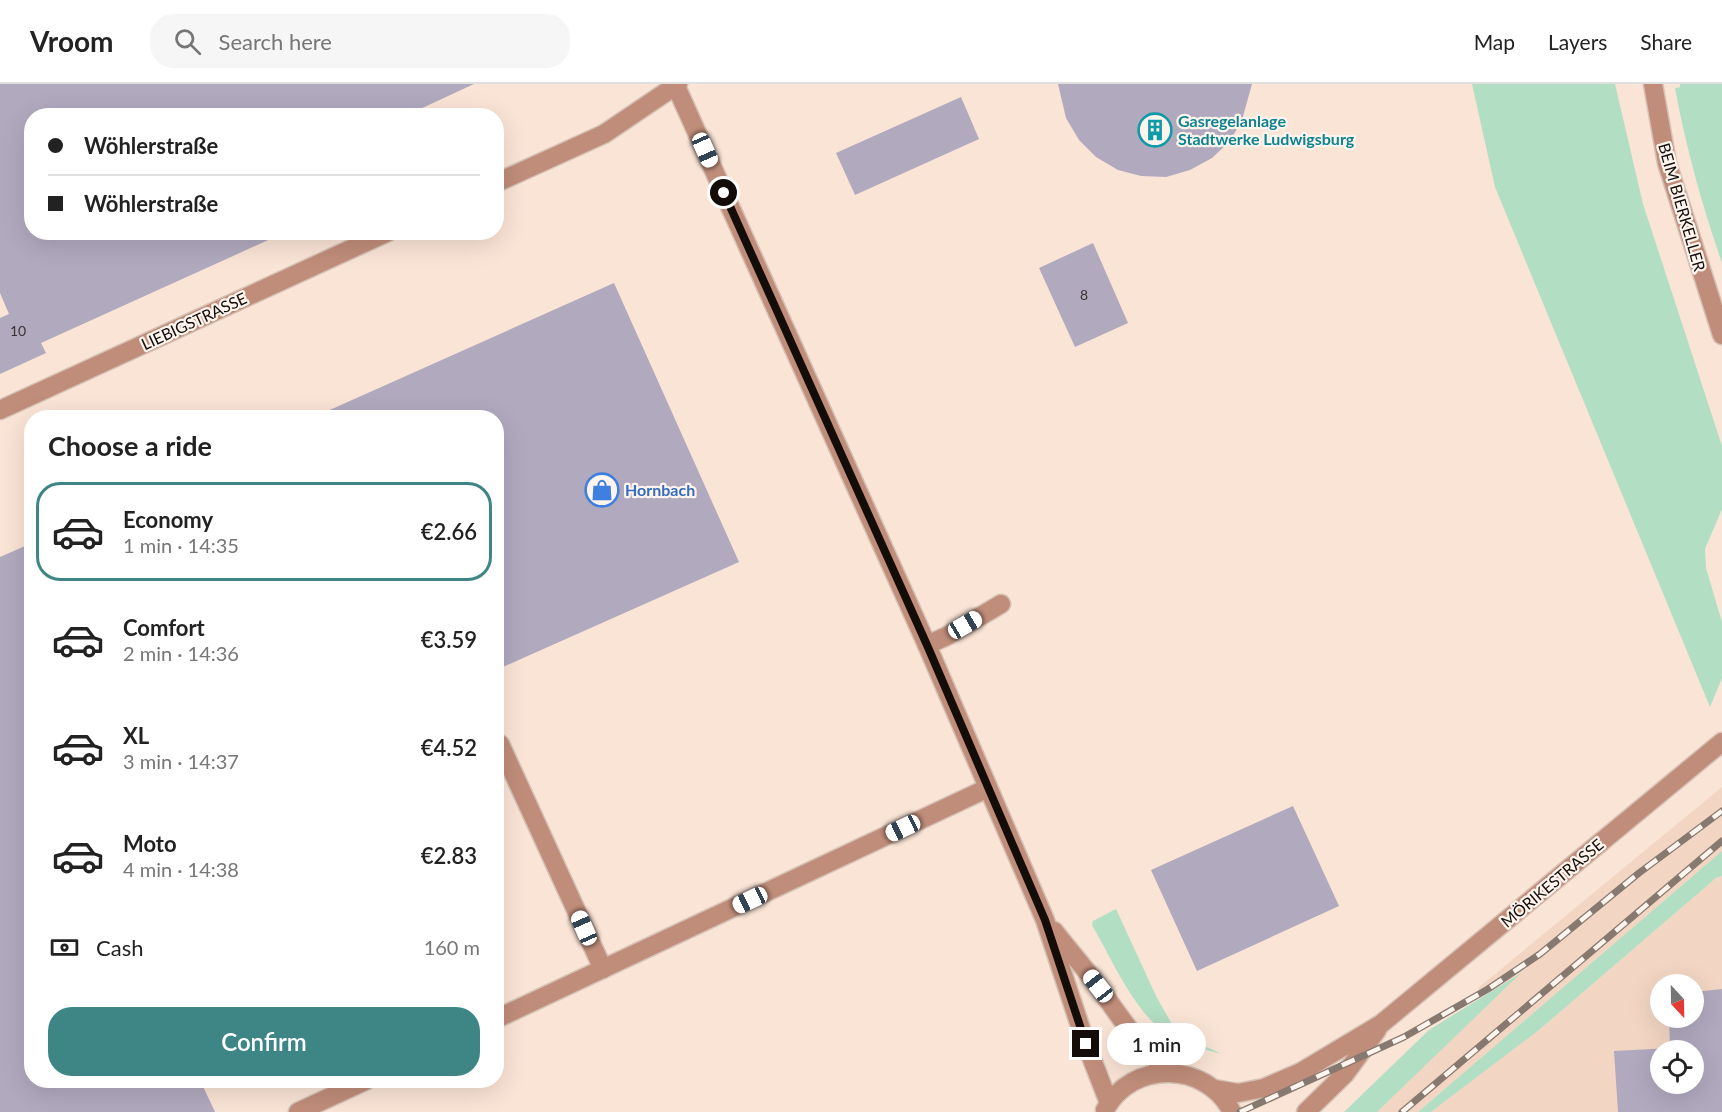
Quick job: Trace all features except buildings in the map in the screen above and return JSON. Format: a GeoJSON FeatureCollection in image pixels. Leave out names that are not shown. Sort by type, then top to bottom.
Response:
{"type":"FeatureCollection","features":[{"type":"Feature","properties":{"kind":"street"},"geometry":{"type":"LineString","coordinates":[[504,179],[604,134],[676,84],[927,645],[1045,920],[1106,1107]]}},
{"type":"Feature","properties":{"kind":"street","name":"BEIM BIERKELLER"},"geometry":{"type":"LineString","coordinates":[[1653,84],[1673,183],[1721,331]]}},
{"type":"Feature","properties":{"kind":"street","name":"LIEBIGSTRASSE"},"geometry":{"type":"LineString","coordinates":[[0,410],[371,240]]}},
{"type":"Feature","properties":{"kind":"street"},"geometry":{"type":"LineString","coordinates":[[927,645],[947,636],[1001,604]]}},
{"type":"Feature","properties":{"kind":"street","name":"MÖRIKESTRASSE"},"geometry":{"type":"LineString","coordinates":[[1214,1089],[1238,1093],[1264,1088],[1301,1072],[1381,1024],[1722,741]]}},
{"type":"Feature","properties":{"kind":"street"},"geometry":{"type":"LineString","coordinates":[[504,753],[603,969]]}},
{"type":"Feature","properties":{"kind":"street"},"geometry":{"type":"LineString","coordinates":[[504,1015],[988,788]]}},
{"type":"Feature","properties":{"kind":"street"},"geometry":{"type":"LineString","coordinates":[[1045,920],[1098,986],[1124,1025],[1155,1060],[1170,1072]]}},
{"type":"Feature","properties":{"kind":"street","name":"MÖRIKESTRASSE"},"geometry":{"type":"LineString","coordinates":[[1306,1112],[1345,1074],[1381,1024]]}},
{"type":"Feature","properties":{"kind":"street","name":"MÖRIKESTRASSE"},"geometry":{"type":"LineString","coordinates":[[1106,1107],[1125,1086],[1147,1075],[1170,1072],[1194,1076],[1214,1089],[1232,1112]]}},
{"type":"Feature","properties":{"kind":"street"},"geometry":{"type":"LineString","coordinates":[[298,1112],[350,1088]]}},
{"type":"Feature","properties":{"kind":"shaded area"},"geometry":{"type":"Polygon","coordinates":[[[1722,787],[1722,851],[1418,1112],[1377,1112],[1518,975],[1482,996],[1478,988],[1722,787]]]}},
{"type":"Feature","properties":{"kind":"shaded area"},"geometry":{"type":"Polygon","coordinates":[[[1722,876],[1722,1112],[1431,1112],[1539,1030],[1716,878],[1722,876]]]}},
{"type":"Feature","properties":{"kind":"green space"},"geometry":{"type":"Polygon","coordinates":[[[1472,84],[1615,84],[1643,204],[1722,446],[1722,509],[1705,549],[1706,568],[1722,622],[1722,678],[1710,707],[1495,187],[1472,84]]]}},
{"type":"Feature","properties":{"kind":"green space"},"geometry":{"type":"Polygon","coordinates":[[[1680,84],[1722,84],[1722,263],[1701,198],[1684,132],[1675,88],[1680,87],[1680,84]]]}},
{"type":"Feature","properties":{"kind":"green space"},"geometry":{"type":"Polygon","coordinates":[[[1722,851],[1722,876],[1716,878],[1539,1030],[1431,1112],[1418,1112],[1722,851]]]}},
{"type":"Feature","properties":{"kind":"green space"},"geometry":{"type":"Polygon","coordinates":[[[1116,909],[1157,998],[1173,1026],[1193,1041],[1222,1054],[1188,1045],[1169,1036],[1145,1014],[1116,970],[1092,925],[1093,921],[1116,909]]]}},
{"type":"Feature","properties":{"kind":"green space"},"geometry":{"type":"Polygon","coordinates":[[[1521,973],[1377,1112],[1344,1112],[1429,1030],[1521,973]]]}},
{"type":"Feature","properties":{"kind":"railway"},"geometry":{"type":"LineString","coordinates":[[1240,1112],[1404,1037],[1488,989],[1540,954],[1639,873],[1722,811]]}},
{"type":"Feature","properties":{"kind":"railway"},"geometry":{"type":"LineString","coordinates":[[1402,1112],[1722,841]]}},
{"type":"Feature","properties":{"kind":"place","name":"Gasregelanlage Stadtwerke Ludwigsburg"},"geometry":{"type":"Point","coordinates":[1155,130]}},
{"type":"Feature","properties":{"kind":"place","name":"Hornbach"},"geometry":{"type":"Point","coordinates":[602,490]}},
{"type":"Feature","properties":{"kind":"route"},"geometry":{"type":"LineString","coordinates":[[724,193],[927,645],[1045,920],[1086,1044]]}}]}
